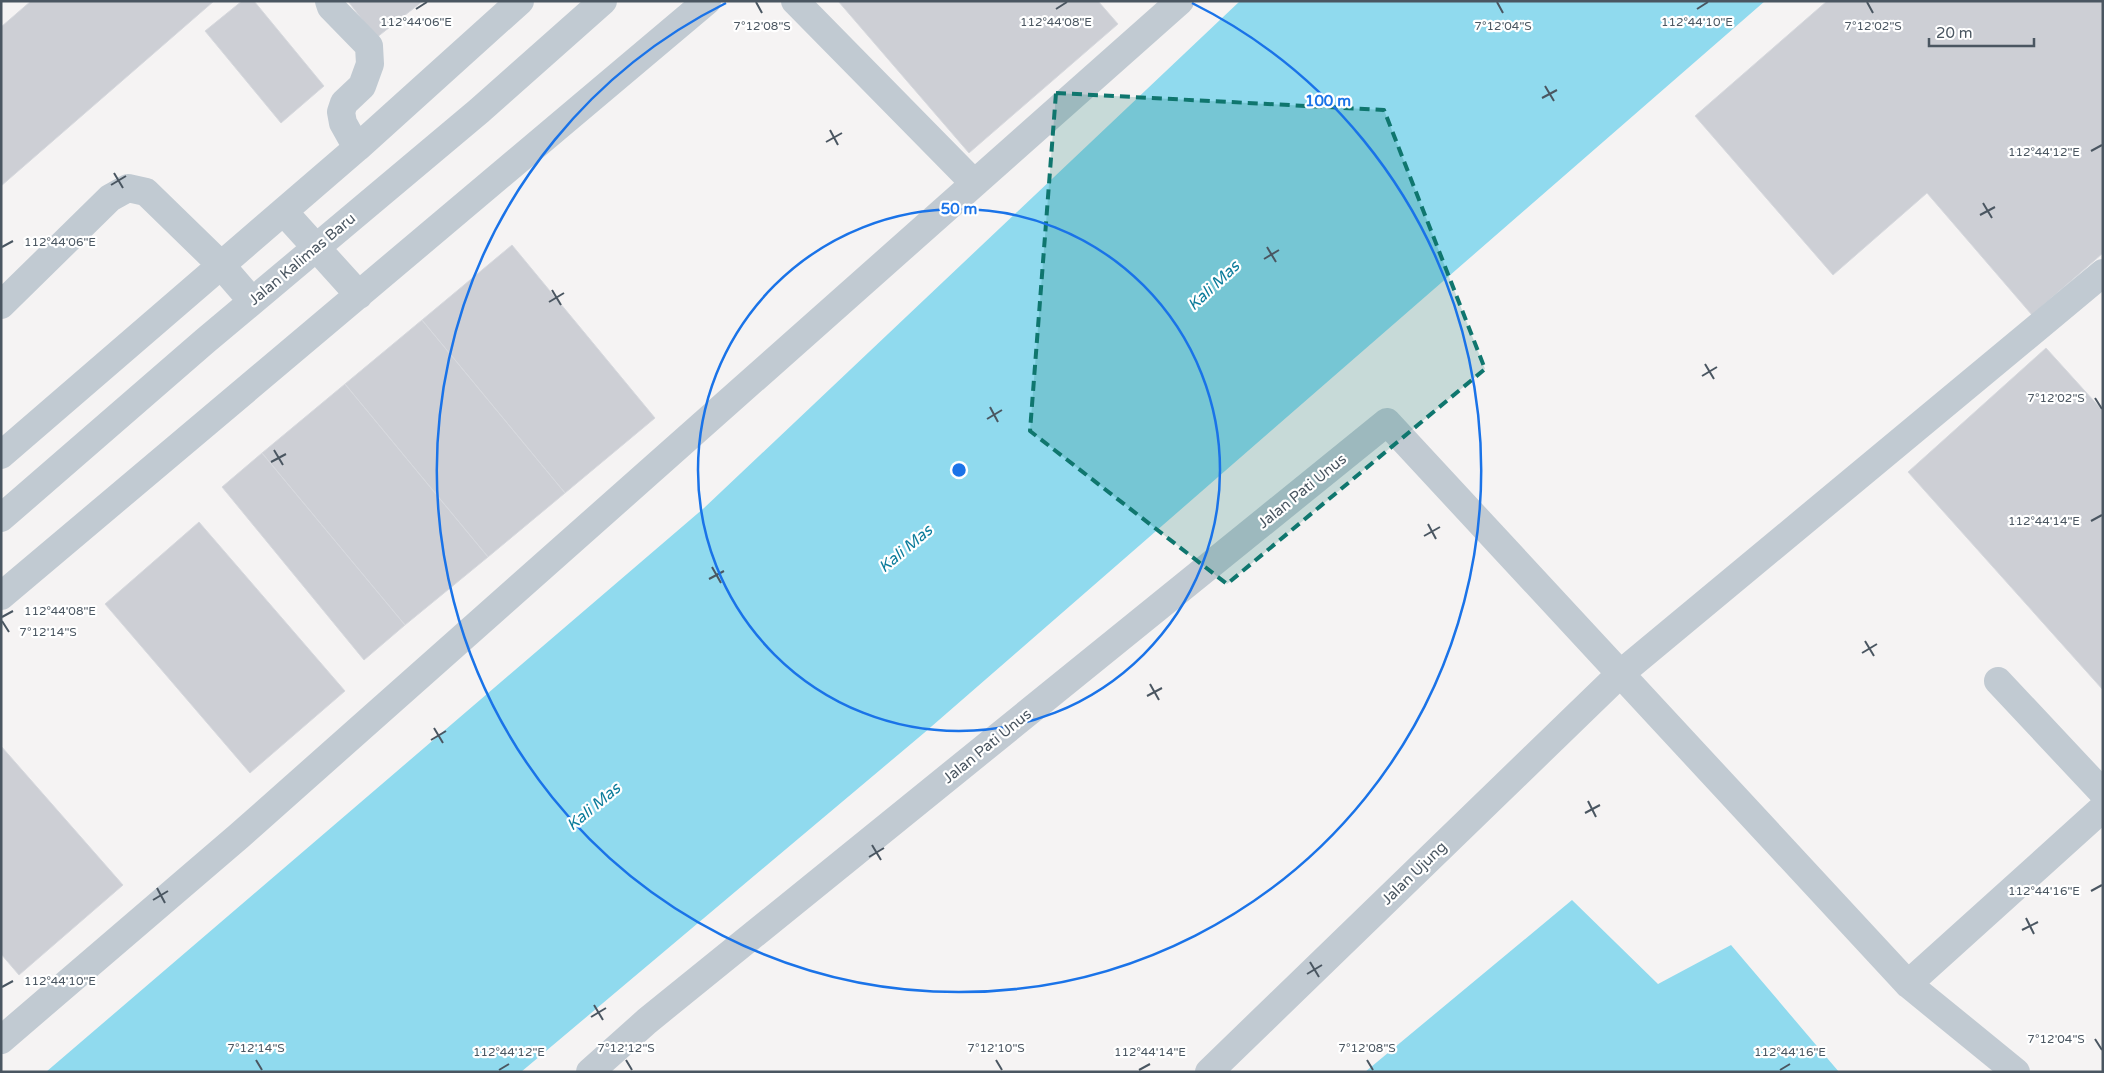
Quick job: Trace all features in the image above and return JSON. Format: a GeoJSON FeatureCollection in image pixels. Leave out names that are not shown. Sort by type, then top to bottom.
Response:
{"type":"FeatureCollection","features":[{"type":"Feature","properties":{"kind":"street"},"geometry":{"type":"LineString","coordinates":[[329,1],[331,7],[369,46],[370,64],[362,86],[344,104],[341,112],[343,123],[356,148]]}},
{"type":"Feature","properties":{"kind":"street"},"geometry":{"type":"LineString","coordinates":[[1,455],[220,264],[284,212],[520,1]]}},
{"type":"Feature","properties":{"kind":"street","name":"Jalan Kalimas Baru"},"geometry":{"type":"LineString","coordinates":[[1,518],[252,301],[479,111],[603,1]]}},
{"type":"Feature","properties":{"kind":"street"},"geometry":{"type":"LineString","coordinates":[[1,596],[707,1]]}},
{"type":"Feature","properties":{"kind":"street"},"geometry":{"type":"LineString","coordinates":[[795,1],[974,183]]}},
{"type":"Feature","properties":{"kind":"street"},"geometry":{"type":"LineString","coordinates":[[1,1040],[240,836],[1180,1]]}},
{"type":"Feature","properties":{"kind":"street"},"geometry":{"type":"LineString","coordinates":[[1,305],[110,198],[128,188],[146,192],[220,264],[252,301]]}},
{"type":"Feature","properties":{"kind":"street"},"geometry":{"type":"LineString","coordinates":[[284,212],[358,295]]}},
{"type":"Feature","properties":{"kind":"street","name":"Jalan Ujung"},"geometry":{"type":"LineString","coordinates":[[1208,1072],[1620,674],[2103,273]]}},
{"type":"Feature","properties":{"kind":"street","name":"Jalan Pati Unus"},"geometry":{"type":"LineString","coordinates":[[590,1072],[654,1015],[1387,422],[1620,674]]}},
{"type":"Feature","properties":{"kind":"street"},"geometry":{"type":"LineString","coordinates":[[1620,674],[1908,984],[2016,1072]]}},
{"type":"Feature","properties":{"kind":"street"},"geometry":{"type":"LineString","coordinates":[[1998,681],[2103,794]]}},
{"type":"Feature","properties":{"kind":"street"},"geometry":{"type":"LineString","coordinates":[[1908,984],[2103,808]]}},
{"type":"Feature","properties":{"kind":"highlighted area"},"geometry":{"type":"Polygon","coordinates":[[[1056,93],[1384,110],[1485,369],[1227,584],[1030,431],[1056,93]]]}},
{"type":"Feature","properties":{"kind":"water","name":"Kali Mas"},"geometry":{"type":"Polygon","coordinates":[[[1240,1],[1765,1],[924,733],[521,1072],[46,1072],[704,508],[1240,1]]]}},
{"type":"Feature","properties":{"kind":"water"},"geometry":{"type":"Polygon","coordinates":[[[1572,900],[1658,984],[1731,945],[1839,1072],[1365,1072],[1572,900]]]}},
{"type":"Feature","properties":{"kind":"building"},"geometry":{"type":"Polygon","coordinates":[[[31,1],[214,1],[1,186],[1,27],[31,1]]]}},
{"type":"Feature","properties":{"kind":"building"},"geometry":{"type":"Polygon","coordinates":[[[242,1],[254,1],[324,86],[281,123],[205,31],[242,1]]]}},
{"type":"Feature","properties":{"kind":"building"},"geometry":{"type":"Polygon","coordinates":[[[348,1],[423,1],[376,38],[348,1]]]}},
{"type":"Feature","properties":{"kind":"building"},"geometry":{"type":"Polygon","coordinates":[[[838,1],[1098,1],[1118,24],[969,153],[838,1]]]}},
{"type":"Feature","properties":{"kind":"building"},"geometry":{"type":"Polygon","coordinates":[[[1827,1],[2103,1],[2103,253],[2032,315],[1927,193],[1833,275],[1695,116],[1827,1]]]}},
{"type":"Feature","properties":{"kind":"building"},"geometry":{"type":"Polygon","coordinates":[[[512,245],[655,418],[565,493],[422,320],[512,245]]]}},
{"type":"Feature","properties":{"kind":"building"},"geometry":{"type":"Polygon","coordinates":[[[422,320],[565,493],[488,557],[345,384],[422,320]]]}},
{"type":"Feature","properties":{"kind":"building"},"geometry":{"type":"Polygon","coordinates":[[[2046,348],[2103,411],[2103,690],[1908,472],[2046,348]]]}},
{"type":"Feature","properties":{"kind":"building"},"geometry":{"type":"Polygon","coordinates":[[[345,384],[488,557],[405,625],[262,453],[345,384]]]}},
{"type":"Feature","properties":{"kind":"building"},"geometry":{"type":"Polygon","coordinates":[[[262,453],[405,625],[364,660],[222,487],[262,453]]]}},
{"type":"Feature","properties":{"kind":"building"},"geometry":{"type":"Polygon","coordinates":[[[199,522],[345,691],[250,773],[105,604],[199,522]]]}},
{"type":"Feature","properties":{"kind":"building"},"geometry":{"type":"Polygon","coordinates":[[[1,746],[123,885],[19,975],[1,954],[1,746]]]}}]}
